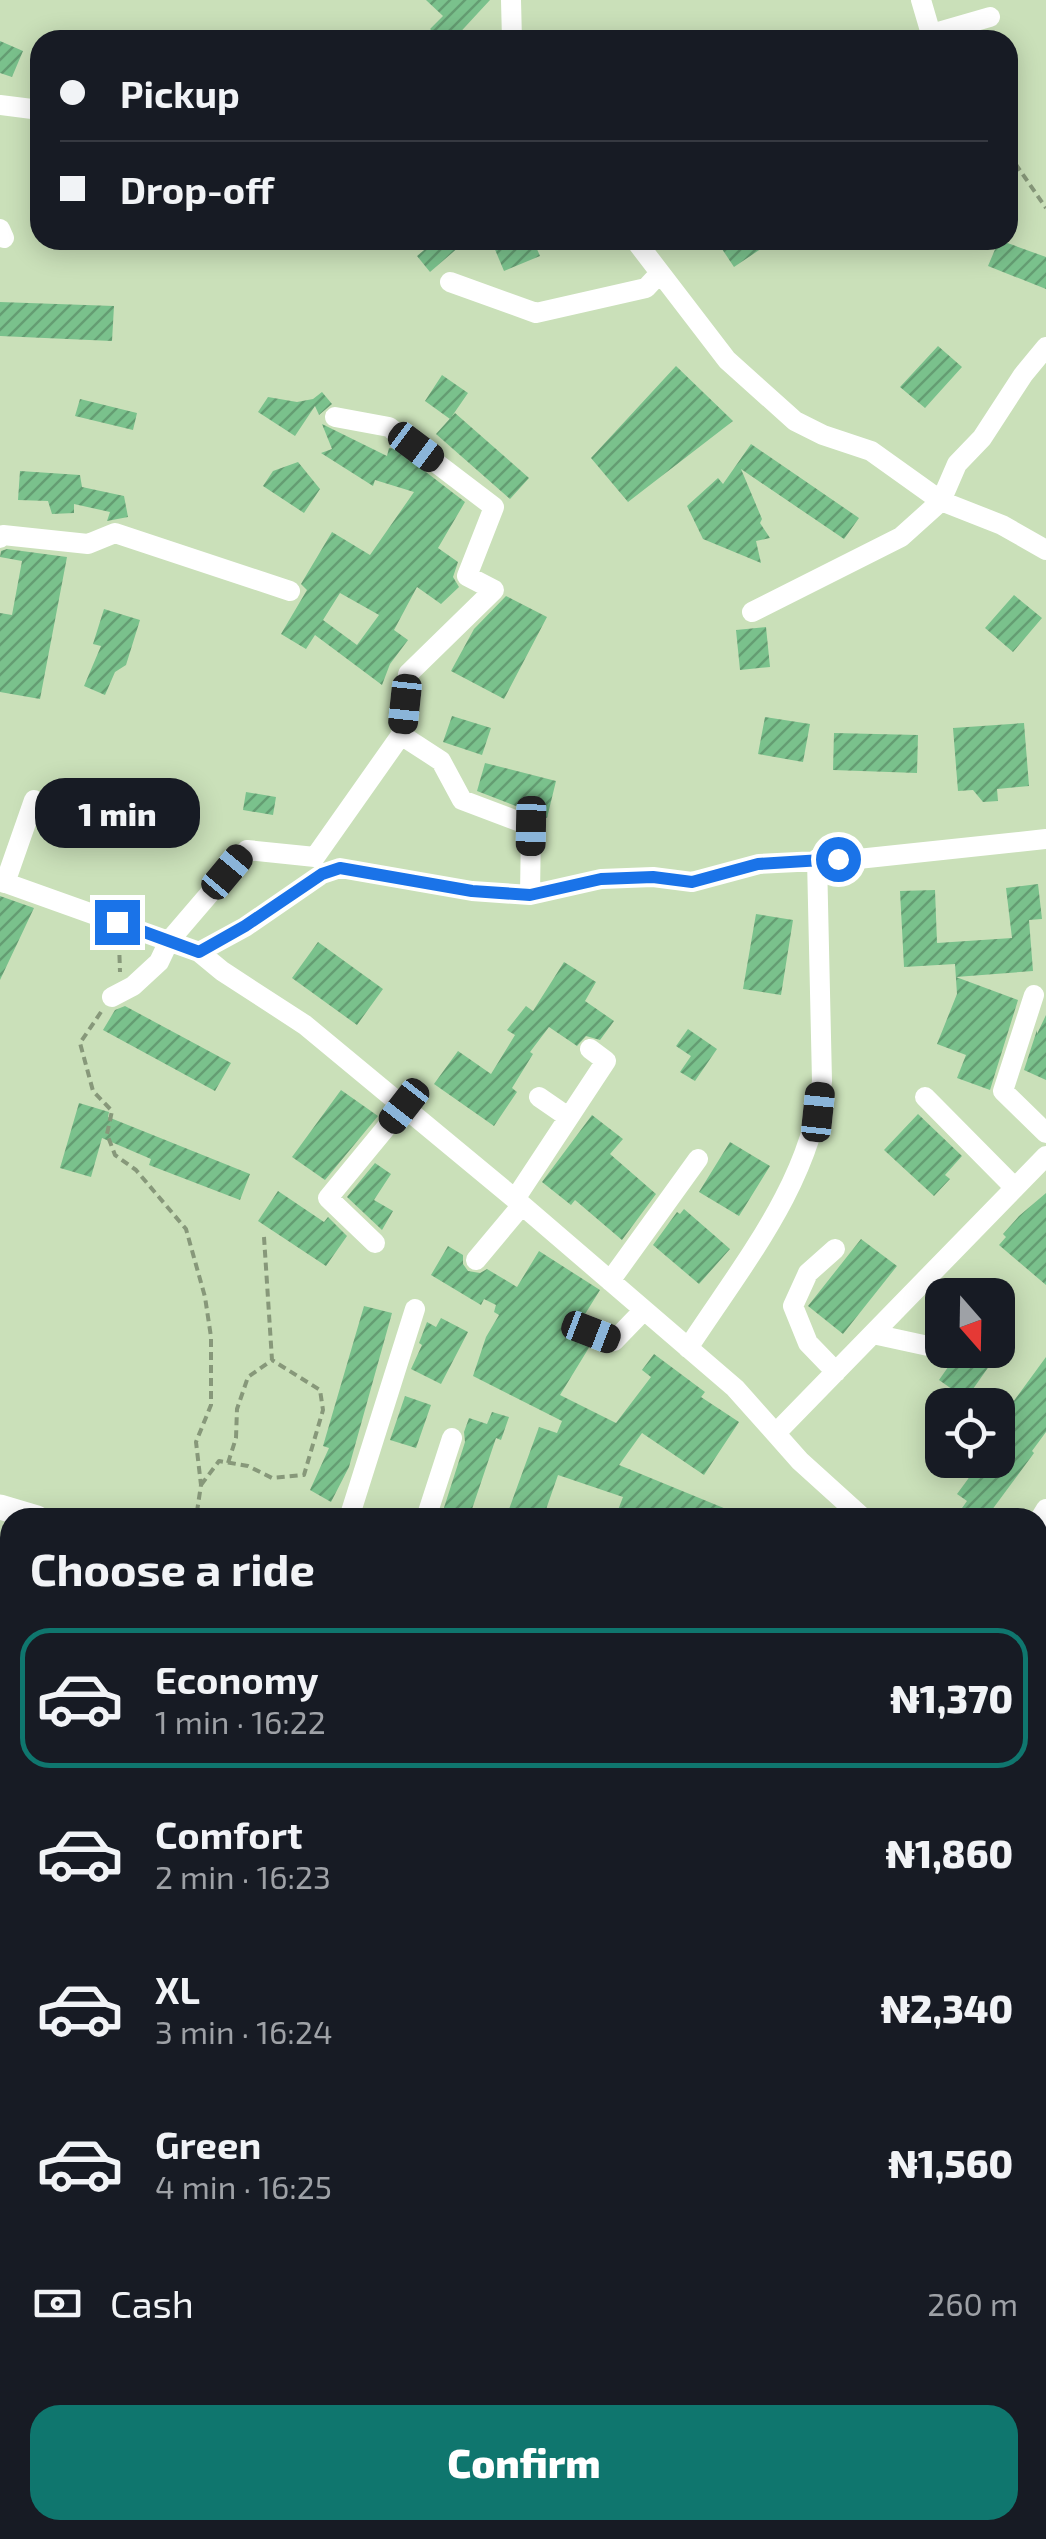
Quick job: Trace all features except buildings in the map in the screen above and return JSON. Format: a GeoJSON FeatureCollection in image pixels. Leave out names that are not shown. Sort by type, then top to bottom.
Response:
{"type":"FeatureCollection","features":[{"type":"Feature","properties":{"kind":"street"},"geometry":{"type":"LineString","coordinates":[[511,0],[512,30]]}},
{"type":"Feature","properties":{"kind":"street"},"geometry":{"type":"LineString","coordinates":[[921,0],[930,30]]}},
{"type":"Feature","properties":{"kind":"street"},"geometry":{"type":"LineString","coordinates":[[945,30],[990,17]]}},
{"type":"Feature","properties":{"kind":"street"},"geometry":{"type":"LineString","coordinates":[[0,104],[30,108]]}},
{"type":"Feature","properties":{"kind":"street"},"geometry":{"type":"LineString","coordinates":[[642,250],[727,360],[795,420],[823,435],[872,451],[941,501],[1002,526],[1046,550]]}},
{"type":"Feature","properties":{"kind":"street"},"geometry":{"type":"LineString","coordinates":[[450,282],[536,313],[646,288],[659,274]]}},
{"type":"Feature","properties":{"kind":"street"},"geometry":{"type":"LineString","coordinates":[[752,612],[901,537],[941,501],[957,464],[982,438],[1046,347]]}},
{"type":"Feature","properties":{"kind":"street"},"geometry":{"type":"LineString","coordinates":[[112,996],[144,977],[159,962],[168,941],[247,850],[316,857],[401,735],[408,674],[494,590],[467,576],[494,507],[390,427],[335,417]]}},
{"type":"Feature","properties":{"kind":"street"},"geometry":{"type":"LineString","coordinates":[[0,538],[2,535],[88,544],[115,533],[290,591]]}},
{"type":"Feature","properties":{"kind":"street"},"geometry":{"type":"LineString","coordinates":[[401,735],[441,761],[462,800],[531,826],[530,895]]}},
{"type":"Feature","properties":{"kind":"street"},"geometry":{"type":"LineString","coordinates":[[34,800],[3,882],[199,952],[305,1025],[735,1388],[800,1462],[852,1508]]}},
{"type":"Feature","properties":{"kind":"street"},"geometry":{"type":"LineString","coordinates":[[199,952],[322,874],[340,868],[472,891],[530,895],[601,879],[653,877],[692,882],[758,864],[858,859],[1046,838]]}},
{"type":"Feature","properties":{"kind":"street"},"geometry":{"type":"LineString","coordinates":[[688,1348],[790,1191],[818,1112],[822,1064],[817,860]]}},
{"type":"Feature","properties":{"kind":"street"},"geometry":{"type":"LineString","coordinates":[[1034,995],[1003,1091],[1046,1133]]}},
{"type":"Feature","properties":{"kind":"street"},"geometry":{"type":"LineString","coordinates":[[476,1260],[518,1202],[606,1061],[590,1049]]}},
{"type":"Feature","properties":{"kind":"street"},"geometry":{"type":"LineString","coordinates":[[539,1097],[568,1117]]}},
{"type":"Feature","properties":{"kind":"street"},"geometry":{"type":"LineString","coordinates":[[926,1097],[1015,1188]]}},
{"type":"Feature","properties":{"kind":"street"},"geometry":{"type":"LineString","coordinates":[[375,1242],[328,1198],[404,1106]]}},
{"type":"Feature","properties":{"kind":"street"},"geometry":{"type":"LineString","coordinates":[[776,1433],[1046,1156]]}},
{"type":"Feature","properties":{"kind":"street"},"geometry":{"type":"LineString","coordinates":[[610,1281],[698,1159]]}},
{"type":"Feature","properties":{"kind":"street"},"geometry":{"type":"LineString","coordinates":[[835,1249],[808,1274],[793,1306],[808,1343],[836,1372]]}},
{"type":"Feature","properties":{"kind":"street"},"geometry":{"type":"LineString","coordinates":[[352,1508],[415,1308]]}},
{"type":"Feature","properties":{"kind":"street"},"geometry":{"type":"LineString","coordinates":[[591,1332],[614,1341],[644,1310]]}},
{"type":"Feature","properties":{"kind":"street"},"geometry":{"type":"LineString","coordinates":[[873,1334],[925,1345]]}},
{"type":"Feature","properties":{"kind":"street"},"geometry":{"type":"LineString","coordinates":[[429,1508],[452,1438]]}},
{"type":"Feature","properties":{"kind":"path"},"geometry":{"type":"LineString","coordinates":[[1018,167],[1046,208]]}},
{"type":"Feature","properties":{"kind":"path"},"geometry":{"type":"LineString","coordinates":[[117,922],[120,973],[112,996],[80,1044],[93,1091],[112,1111],[108,1134],[115,1155],[136,1170],[186,1229],[198,1264],[211,1337],[211,1404],[196,1442],[201,1485],[198,1508]]}},
{"type":"Feature","properties":{"kind":"path"},"geometry":{"type":"LineString","coordinates":[[264,1238],[272,1360]]}},
{"type":"Feature","properties":{"kind":"path"},"geometry":{"type":"LineString","coordinates":[[201,1485],[219,1462],[248,1466],[272,1478],[304,1475],[323,1410],[320,1390],[272,1360]]}},
{"type":"Feature","properties":{"kind":"path"},"geometry":{"type":"LineString","coordinates":[[228,1463],[248,1376],[272,1360]]}},
{"type":"Feature","properties":{"kind":"route"},"geometry":{"type":"LineString","coordinates":[[117,922],[199,952],[322,874],[340,868],[472,891],[530,895],[601,879],[653,877],[692,882],[758,864],[838,859]]}}]}
